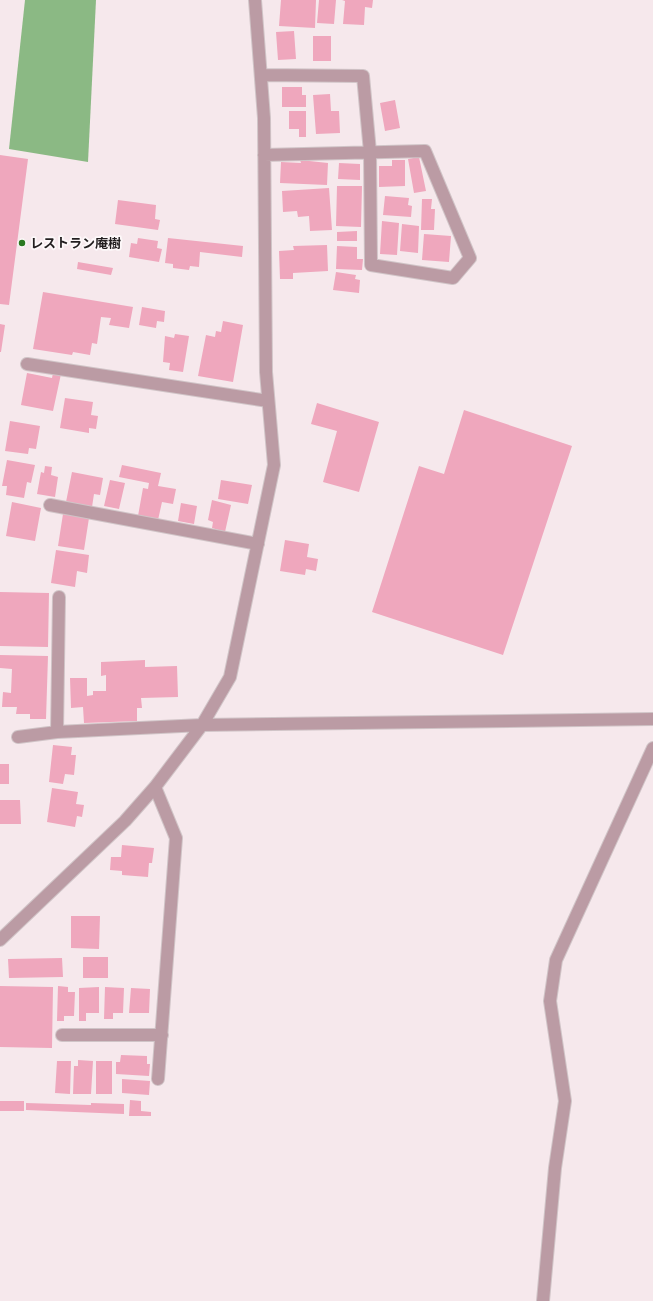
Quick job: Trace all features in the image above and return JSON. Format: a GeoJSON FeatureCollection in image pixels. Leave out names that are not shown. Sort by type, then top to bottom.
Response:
{"type":"FeatureCollection","features":[{"type":"Feature","properties":{"kind":"street"},"geometry":{"type":"LineString","coordinates":[[0,940],[125,821],[155,787],[202,725],[230,677],[274,465],[266,372],[264,118],[255,0]]}},
{"type":"Feature","properties":{"kind":"street"},"geometry":{"type":"LineString","coordinates":[[261,75],[363,76],[370,152],[370,265],[453,278],[470,258],[425,151],[370,152],[264,155]]}},
{"type":"Feature","properties":{"kind":"street"},"geometry":{"type":"LineString","coordinates":[[27,364],[268,401]]}},
{"type":"Feature","properties":{"kind":"street"},"geometry":{"type":"LineString","coordinates":[[50,505],[258,544]]}},
{"type":"Feature","properties":{"kind":"street"},"geometry":{"type":"LineString","coordinates":[[57,732],[59,597]]}},
{"type":"Feature","properties":{"kind":"street"},"geometry":{"type":"LineString","coordinates":[[18,737],[57,732],[202,725],[653,719]]}},
{"type":"Feature","properties":{"kind":"street"},"geometry":{"type":"LineString","coordinates":[[543,1301],[555,1168],[565,1101],[550,1001],[556,960],[653,748]]}},
{"type":"Feature","properties":{"kind":"street"},"geometry":{"type":"LineString","coordinates":[[155,787],[176,838],[158,1079]]}},
{"type":"Feature","properties":{"kind":"street"},"geometry":{"type":"LineString","coordinates":[[62,1035],[162,1035]]}},
{"type":"Feature","properties":{"kind":"green space"},"geometry":{"type":"Polygon","coordinates":[[[25,0],[96,0],[88,162],[9,149],[25,0]]]}},
{"type":"Feature","properties":{"kind":"building"},"geometry":{"type":"Polygon","coordinates":[[[281,0],[316,0],[315,28],[279,26],[281,0]]]}},
{"type":"Feature","properties":{"kind":"building"},"geometry":{"type":"Polygon","coordinates":[[[319,0],[336,0],[334,24],[317,23],[319,0]]]}},
{"type":"Feature","properties":{"kind":"building"},"geometry":{"type":"Polygon","coordinates":[[[342,0],[373,0],[372,8],[365,7],[364,25],[343,24],[345,1],[342,0]]]}},
{"type":"Feature","properties":{"kind":"building"},"geometry":{"type":"Polygon","coordinates":[[[294,31],[296,59],[278,60],[276,32],[294,31]]]}},
{"type":"Feature","properties":{"kind":"building"},"geometry":{"type":"Polygon","coordinates":[[[313,36],[331,36],[331,61],[313,61],[313,36]]]}},
{"type":"Feature","properties":{"kind":"building"},"geometry":{"type":"Polygon","coordinates":[[[282,87],[302,87],[302,95],[306,95],[306,107],[282,107],[282,87]]]}},
{"type":"Feature","properties":{"kind":"building"},"geometry":{"type":"Polygon","coordinates":[[[330,94],[331,111],[339,111],[340,133],[316,134],[313,95],[330,94]]]}},
{"type":"Feature","properties":{"kind":"building"},"geometry":{"type":"Polygon","coordinates":[[[395,100],[400,128],[385,131],[380,103],[395,100]]]}},
{"type":"Feature","properties":{"kind":"building"},"geometry":{"type":"Polygon","coordinates":[[[289,111],[306,111],[306,137],[299,137],[299,129],[289,129],[289,111]]]}},
{"type":"Feature","properties":{"kind":"building"},"geometry":{"type":"Polygon","coordinates":[[[0,155],[28,159],[9,305],[0,304],[0,155]]]}},
{"type":"Feature","properties":{"kind":"building"},"geometry":{"type":"Polygon","coordinates":[[[419,157],[426,191],[414,193],[408,159],[419,157]]]}},
{"type":"Feature","properties":{"kind":"building"},"geometry":{"type":"Polygon","coordinates":[[[300,160],[328,163],[327,185],[280,183],[281,162],[301,163],[300,160]]]}},
{"type":"Feature","properties":{"kind":"building"},"geometry":{"type":"Polygon","coordinates":[[[392,160],[405,160],[405,186],[379,187],[379,166],[392,166],[392,160]]]}},
{"type":"Feature","properties":{"kind":"building"},"geometry":{"type":"Polygon","coordinates":[[[339,163],[360,164],[360,180],[338,179],[339,163]]]}},
{"type":"Feature","properties":{"kind":"building"},"geometry":{"type":"Polygon","coordinates":[[[337,186],[362,186],[361,227],[336,226],[337,186]]]}},
{"type":"Feature","properties":{"kind":"building"},"geometry":{"type":"Polygon","coordinates":[[[329,188],[332,230],[310,231],[309,216],[298,217],[297,211],[283,212],[282,191],[329,188]]]}},
{"type":"Feature","properties":{"kind":"building"},"geometry":{"type":"Polygon","coordinates":[[[385,196],[409,198],[408,205],[412,206],[411,217],[383,215],[385,196]]]}},
{"type":"Feature","properties":{"kind":"building"},"geometry":{"type":"Polygon","coordinates":[[[422,199],[432,199],[431,209],[435,209],[434,230],[421,230],[422,199]]]}},
{"type":"Feature","properties":{"kind":"building"},"geometry":{"type":"Polygon","coordinates":[[[118,200],[156,205],[155,219],[160,220],[158,230],[115,224],[118,200]]]}},
{"type":"Feature","properties":{"kind":"building"},"geometry":{"type":"Polygon","coordinates":[[[382,221],[399,223],[397,255],[380,254],[382,221]]]}},
{"type":"Feature","properties":{"kind":"building"},"geometry":{"type":"Polygon","coordinates":[[[402,224],[419,226],[418,253],[400,251],[402,224]]]}},
{"type":"Feature","properties":{"kind":"building"},"geometry":{"type":"Polygon","coordinates":[[[357,231],[357,241],[337,241],[337,232],[357,231]]]}},
{"type":"Feature","properties":{"kind":"building"},"geometry":{"type":"Polygon","coordinates":[[[424,234],[451,236],[449,262],[422,260],[424,234]]]}},
{"type":"Feature","properties":{"kind":"building"},"geometry":{"type":"Polygon","coordinates":[[[138,238],[158,241],[157,248],[162,249],[159,262],[129,257],[131,243],[137,244],[138,238]]]}},
{"type":"Feature","properties":{"kind":"building"},"geometry":{"type":"Polygon","coordinates":[[[168,238],[243,246],[242,257],[200,252],[199,267],[190,266],[189,270],[173,268],[173,264],[165,263],[168,238]]]}},
{"type":"Feature","properties":{"kind":"building"},"geometry":{"type":"Polygon","coordinates":[[[327,245],[328,271],[293,273],[293,279],[280,279],[279,251],[294,250],[293,246],[327,245]]]}},
{"type":"Feature","properties":{"kind":"building"},"geometry":{"type":"Polygon","coordinates":[[[337,246],[357,247],[357,259],[363,259],[362,270],[336,269],[337,246]]]}},
{"type":"Feature","properties":{"kind":"building"},"geometry":{"type":"Polygon","coordinates":[[[78,262],[113,268],[111,275],[77,269],[78,262]]]}},
{"type":"Feature","properties":{"kind":"building"},"geometry":{"type":"Polygon","coordinates":[[[336,272],[356,275],[355,279],[360,280],[359,293],[333,290],[336,272]]]}},
{"type":"Feature","properties":{"kind":"building"},"geometry":{"type":"Polygon","coordinates":[[[43,292],[133,307],[129,328],[109,325],[111,318],[101,317],[97,344],[92,343],[90,355],[73,352],[72,355],[33,349],[43,292]]]}},
{"type":"Feature","properties":{"kind":"building"},"geometry":{"type":"Polygon","coordinates":[[[142,307],[165,311],[164,322],[157,321],[156,328],[139,325],[142,307]]]}},
{"type":"Feature","properties":{"kind":"building"},"geometry":{"type":"Polygon","coordinates":[[[223,321],[243,325],[233,382],[198,376],[206,335],[215,337],[216,331],[221,332],[223,321]]]}},
{"type":"Feature","properties":{"kind":"building"},"geometry":{"type":"Polygon","coordinates":[[[0,324],[5,325],[1,352],[0,352],[0,324]]]}},
{"type":"Feature","properties":{"kind":"building"},"geometry":{"type":"Polygon","coordinates":[[[175,334],[189,336],[183,372],[169,370],[170,363],[163,362],[165,336],[174,338],[175,334]]]}},
{"type":"Feature","properties":{"kind":"building"},"geometry":{"type":"Polygon","coordinates":[[[27,373],[52,378],[53,373],[61,374],[53,411],[21,405],[27,373]]]}},
{"type":"Feature","properties":{"kind":"building"},"geometry":{"type":"Polygon","coordinates":[[[65,398],[93,402],[91,415],[98,416],[96,429],[89,428],[89,433],[60,428],[65,398]]]}},
{"type":"Feature","properties":{"kind":"building"},"geometry":{"type":"Polygon","coordinates":[[[317,403],[379,422],[359,492],[323,482],[337,431],[311,424],[317,403]]]}},
{"type":"Feature","properties":{"kind":"building"},"geometry":{"type":"Polygon","coordinates":[[[464,410],[572,446],[503,655],[372,612],[419,466],[444,474],[464,410]]]}},
{"type":"Feature","properties":{"kind":"building"},"geometry":{"type":"Polygon","coordinates":[[[10,421],[40,426],[36,449],[29,448],[28,454],[5,451],[10,421]]]}},
{"type":"Feature","properties":{"kind":"building"},"geometry":{"type":"Polygon","coordinates":[[[7,460],[35,465],[31,483],[27,482],[24,498],[6,495],[7,486],[2,486],[7,460]]]}},
{"type":"Feature","properties":{"kind":"building"},"geometry":{"type":"Polygon","coordinates":[[[122,465],[161,473],[158,486],[176,489],[173,504],[162,502],[158,520],[138,516],[143,488],[148,489],[149,483],[119,477],[122,465]]]}},
{"type":"Feature","properties":{"kind":"building"},"geometry":{"type":"Polygon","coordinates":[[[45,466],[52,467],[51,475],[58,477],[55,497],[37,494],[41,472],[44,473],[45,466]]]}},
{"type":"Feature","properties":{"kind":"building"},"geometry":{"type":"Polygon","coordinates":[[[72,472],[103,478],[100,495],[94,494],[92,507],[66,502],[72,472]]]}},
{"type":"Feature","properties":{"kind":"building"},"geometry":{"type":"Polygon","coordinates":[[[110,480],[125,483],[119,509],[104,506],[110,480]]]}},
{"type":"Feature","properties":{"kind":"building"},"geometry":{"type":"Polygon","coordinates":[[[221,480],[252,485],[248,504],[218,499],[221,480]]]}},
{"type":"Feature","properties":{"kind":"building"},"geometry":{"type":"Polygon","coordinates":[[[212,500],[231,505],[225,532],[212,528],[213,522],[208,520],[212,500]]]}},
{"type":"Feature","properties":{"kind":"building"},"geometry":{"type":"Polygon","coordinates":[[[12,502],[41,508],[35,541],[6,536],[12,502]]]}},
{"type":"Feature","properties":{"kind":"building"},"geometry":{"type":"Polygon","coordinates":[[[181,503],[197,506],[194,524],[178,521],[181,503]]]}},
{"type":"Feature","properties":{"kind":"building"},"geometry":{"type":"Polygon","coordinates":[[[63,514],[89,518],[84,550],[58,546],[63,514]]]}},
{"type":"Feature","properties":{"kind":"building"},"geometry":{"type":"Polygon","coordinates":[[[285,540],[309,544],[307,557],[318,559],[316,571],[306,569],[305,575],[280,571],[285,540]]]}},
{"type":"Feature","properties":{"kind":"building"},"geometry":{"type":"Polygon","coordinates":[[[56,550],[89,555],[87,573],[77,571],[75,587],[51,583],[56,550]]]}},
{"type":"Feature","properties":{"kind":"building"},"geometry":{"type":"Polygon","coordinates":[[[0,592],[49,593],[48,647],[0,646],[0,592]]]}},
{"type":"Feature","properties":{"kind":"building"},"geometry":{"type":"Polygon","coordinates":[[[0,655],[48,656],[46,719],[30,719],[30,714],[16,714],[17,707],[2,707],[3,692],[11,693],[12,669],[0,668],[0,655]]]}},
{"type":"Feature","properties":{"kind":"building"},"geometry":{"type":"Polygon","coordinates":[[[145,660],[145,667],[177,666],[178,697],[141,698],[142,708],[137,708],[137,721],[84,723],[83,707],[71,708],[70,678],[87,678],[87,696],[93,695],[93,691],[106,691],[106,675],[101,676],[101,662],[145,660]]]}},
{"type":"Feature","properties":{"kind":"building"},"geometry":{"type":"Polygon","coordinates":[[[53,745],[72,747],[71,755],[76,755],[74,775],[65,774],[63,784],[49,782],[53,745]]]}},
{"type":"Feature","properties":{"kind":"building"},"geometry":{"type":"Polygon","coordinates":[[[0,764],[9,764],[9,784],[0,784],[0,764]]]}},
{"type":"Feature","properties":{"kind":"building"},"geometry":{"type":"Polygon","coordinates":[[[52,788],[78,792],[76,804],[84,805],[82,817],[77,816],[75,827],[47,822],[52,788]]]}},
{"type":"Feature","properties":{"kind":"building"},"geometry":{"type":"Polygon","coordinates":[[[0,800],[20,800],[21,824],[0,824],[0,800]]]}},
{"type":"Feature","properties":{"kind":"building"},"geometry":{"type":"Polygon","coordinates":[[[122,845],[154,848],[152,863],[149,863],[148,877],[122,875],[122,871],[110,870],[111,857],[121,857],[122,845]]]}},
{"type":"Feature","properties":{"kind":"building"},"geometry":{"type":"Polygon","coordinates":[[[71,916],[100,916],[99,949],[71,948],[71,916]]]}},
{"type":"Feature","properties":{"kind":"building"},"geometry":{"type":"Polygon","coordinates":[[[83,957],[108,957],[108,978],[83,978],[83,957]]]}},
{"type":"Feature","properties":{"kind":"building"},"geometry":{"type":"Polygon","coordinates":[[[62,958],[63,977],[9,978],[8,959],[62,958]]]}},
{"type":"Feature","properties":{"kind":"building"},"geometry":{"type":"Polygon","coordinates":[[[0,986],[53,987],[52,1048],[0,1047],[0,986]]]}},
{"type":"Feature","properties":{"kind":"building"},"geometry":{"type":"Polygon","coordinates":[[[58,986],[68,987],[68,992],[75,992],[74,1016],[64,1016],[64,1021],[57,1021],[58,986]]]}},
{"type":"Feature","properties":{"kind":"building"},"geometry":{"type":"Polygon","coordinates":[[[99,987],[99,1013],[86,1013],[86,1021],[79,1021],[79,988],[99,987]]]}},
{"type":"Feature","properties":{"kind":"building"},"geometry":{"type":"Polygon","coordinates":[[[105,987],[124,988],[123,1013],[113,1013],[113,1019],[104,1019],[105,987]]]}},
{"type":"Feature","properties":{"kind":"building"},"geometry":{"type":"Polygon","coordinates":[[[131,988],[150,989],[149,1013],[129,1013],[131,988]]]}},
{"type":"Feature","properties":{"kind":"building"},"geometry":{"type":"Polygon","coordinates":[[[121,1055],[147,1056],[147,1064],[150,1064],[149,1076],[116,1074],[116,1062],[120,1062],[121,1055]]]}},
{"type":"Feature","properties":{"kind":"building"},"geometry":{"type":"Polygon","coordinates":[[[78,1060],[93,1061],[91,1094],[73,1094],[74,1066],[78,1066],[78,1060]]]}},
{"type":"Feature","properties":{"kind":"building"},"geometry":{"type":"Polygon","coordinates":[[[57,1061],[71,1061],[70,1094],[55,1093],[57,1061]]]}},
{"type":"Feature","properties":{"kind":"building"},"geometry":{"type":"Polygon","coordinates":[[[96,1061],[112,1061],[112,1094],[96,1094],[96,1061]]]}},
{"type":"Feature","properties":{"kind":"building"},"geometry":{"type":"Polygon","coordinates":[[[122,1079],[150,1081],[149,1095],[122,1093],[122,1079]]]}},
{"type":"Feature","properties":{"kind":"building"},"geometry":{"type":"Polygon","coordinates":[[[130,1100],[141,1101],[141,1111],[151,1112],[151,1116],[129,1116],[130,1100]]]}},
{"type":"Feature","properties":{"kind":"building"},"geometry":{"type":"Polygon","coordinates":[[[0,1101],[24,1101],[24,1111],[0,1111],[0,1101]]]}},
{"type":"Feature","properties":{"kind":"building"},"geometry":{"type":"Polygon","coordinates":[[[26,1103],[91,1105],[91,1103],[124,1104],[124,1114],[26,1110],[26,1103]]]}},
{"type":"Feature","properties":{"kind":"place","name":"レストラン庵樹"},"geometry":{"type":"Point","coordinates":[22,243]}}]}
